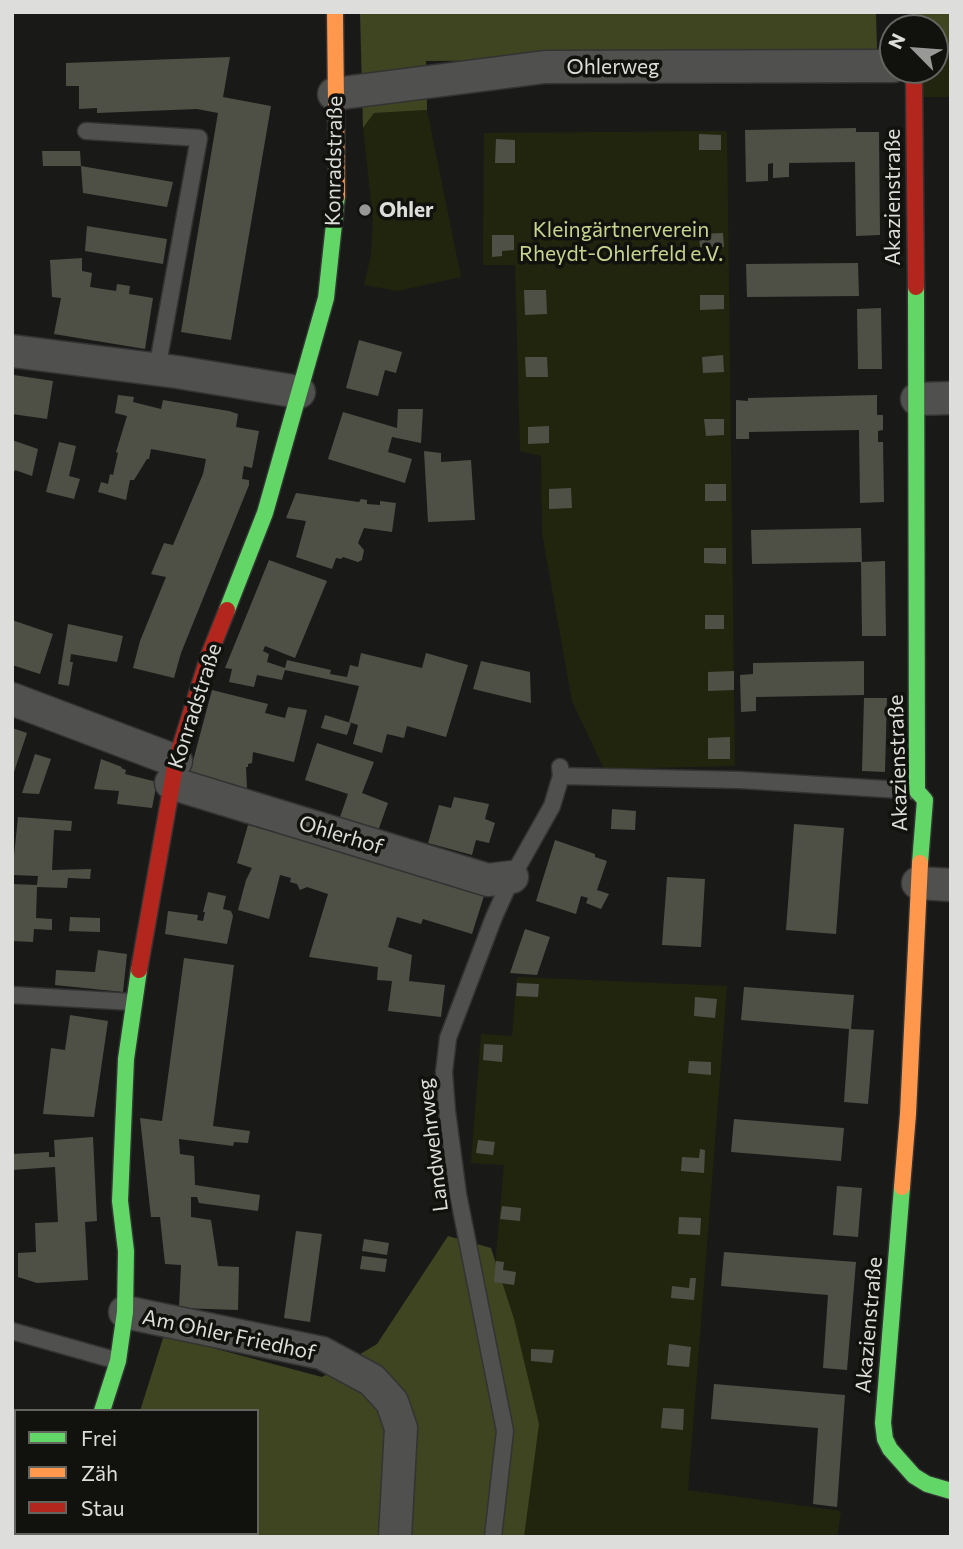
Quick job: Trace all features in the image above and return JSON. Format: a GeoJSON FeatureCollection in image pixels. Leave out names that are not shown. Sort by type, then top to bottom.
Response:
{"type":"FeatureCollection","features":[{"type":"Feature","properties":{"kind":"street","name":"Konradstraße"},"geometry":{"type":"LineString","coordinates":[[103,1409],[118,1361],[125,1312],[126,1251],[120,1200],[126,1059],[133,1002],[173,772],[209,655],[265,513],[326,298],[337,205],[335,12]]}},
{"type":"Feature","properties":{"kind":"street","name":"Ohlerweg"},"geometry":{"type":"LineString","coordinates":[[335,88],[545,67],[879,72]]}},
{"type":"Feature","properties":{"kind":"street","name":"Akazienstraße"},"geometry":{"type":"LineString","coordinates":[[904,84],[931,797],[918,883],[908,1114],[882,1406],[885,1438],[897,1458],[914,1476],[927,1484],[951,1491]]}},
{"type":"Feature","properties":{"kind":"street"},"geometry":{"type":"LineString","coordinates":[[12,351],[158,369],[299,392]]}},
{"type":"Feature","properties":{"kind":"street"},"geometry":{"type":"LineString","coordinates":[[917,399],[951,398]]}},
{"type":"Feature","properties":{"kind":"street","name":"Ohlerhof"},"geometry":{"type":"LineString","coordinates":[[12,699],[173,772],[488,880],[512,877]]}},
{"type":"Feature","properties":{"kind":"street"},"geometry":{"type":"LineString","coordinates":[[918,883],[951,884]]}},
{"type":"Feature","properties":{"kind":"street","name":"Am Ohler Friedhof"},"geometry":{"type":"LineString","coordinates":[[125,1312],[321,1353],[372,1380],[392,1402],[401,1428],[395,1537]]}},
{"type":"Feature","properties":{"kind":"lane"},"geometry":{"type":"LineString","coordinates":[[86,131],[199,138],[158,369]]}},
{"type":"Feature","properties":{"kind":"lane","name":"Landwehrweg"},"geometry":{"type":"LineString","coordinates":[[493,1537],[505,1431],[458,1194],[444,1072],[448,1038],[512,877],[552,806],[561,771],[740,780],[931,797]]}},
{"type":"Feature","properties":{"kind":"lane"},"geometry":{"type":"LineString","coordinates":[[12,995],[133,1002]]}},
{"type":"Feature","properties":{"kind":"lane"},"geometry":{"type":"LineString","coordinates":[[12,1331],[118,1361]]}},
{"type":"Feature","properties":{"kind":"green space"},"geometry":{"type":"Polygon","coordinates":[[[360,12],[876,12],[877,50],[836,58],[426,61],[427,110],[374,113],[363,128],[360,12]]]}},
{"type":"Feature","properties":{"kind":"green space"},"geometry":{"type":"Polygon","coordinates":[[[951,12],[951,49],[949,14],[912,14],[951,12]]]}},
{"type":"Feature","properties":{"kind":"green space"},"geometry":{"type":"Polygon","coordinates":[[[951,49],[951,97],[920,97],[918,84],[949,84],[951,49]]]}},
{"type":"Feature","properties":{"kind":"green space"},"geometry":{"type":"Polygon","coordinates":[[[427,110],[461,277],[398,291],[364,285],[371,255],[373,219],[363,128],[374,113],[427,110]]]}},
{"type":"Feature","properties":{"kind":"green space","name":"Kleingärtnerverein Rheydt-Ohlerfeld e.V."},"geometry":{"type":"Polygon","coordinates":[[[727,131],[735,766],[604,769],[572,701],[542,533],[541,456],[520,451],[515,265],[483,265],[484,133],[727,131]]]}},
{"type":"Feature","properties":{"kind":"green space"},"geometry":{"type":"Polygon","coordinates":[[[517,977],[727,986],[688,1490],[841,1511],[837,1537],[519,1537],[493,1289],[504,1165],[471,1163],[481,1034],[512,1036],[517,977]]]}},
{"type":"Feature","properties":{"kind":"green space"},"geometry":{"type":"Polygon","coordinates":[[[448,1236],[491,1248],[514,1319],[539,1424],[524,1537],[99,1537],[259,1535],[259,1409],[141,1409],[164,1335],[322,1377],[377,1344],[448,1236]]]}},
{"type":"Feature","properties":{"kind":"building"},"geometry":{"type":"Polygon","coordinates":[[[230,57],[223,97],[271,106],[231,340],[181,332],[218,113],[197,109],[97,113],[97,108],[79,109],[79,86],[66,86],[66,63],[230,57]]]}},
{"type":"Feature","properties":{"kind":"building"},"geometry":{"type":"Polygon","coordinates":[[[856,128],[856,132],[879,132],[880,235],[856,236],[855,162],[789,163],[789,177],[773,178],[773,163],[768,164],[768,181],[746,182],[745,130],[856,128]]]}},
{"type":"Feature","properties":{"kind":"building"},"geometry":{"type":"Polygon","coordinates":[[[699,134],[721,135],[721,150],[699,150],[699,134]]]}},
{"type":"Feature","properties":{"kind":"building"},"geometry":{"type":"Polygon","coordinates":[[[496,139],[515,140],[515,163],[495,163],[496,139]]]}},
{"type":"Feature","properties":{"kind":"building"},"geometry":{"type":"Polygon","coordinates":[[[42,151],[80,151],[81,166],[43,166],[42,151]]]}},
{"type":"Feature","properties":{"kind":"building"},"geometry":{"type":"Polygon","coordinates":[[[81,166],[173,182],[167,207],[83,193],[81,166]]]}},
{"type":"Feature","properties":{"kind":"building"},"geometry":{"type":"Polygon","coordinates":[[[87,226],[167,239],[163,264],[85,251],[87,226]]]}},
{"type":"Feature","properties":{"kind":"building"},"geometry":{"type":"Polygon","coordinates":[[[723,233],[724,247],[700,247],[699,234],[723,233]]]}},
{"type":"Feature","properties":{"kind":"building"},"geometry":{"type":"Polygon","coordinates":[[[492,235],[514,235],[514,250],[502,251],[502,256],[492,257],[492,235]]]}},
{"type":"Feature","properties":{"kind":"building"},"geometry":{"type":"Polygon","coordinates":[[[82,258],[82,271],[92,273],[90,287],[116,291],[117,284],[130,286],[129,294],[153,298],[145,349],[54,334],[61,298],[52,297],[50,260],[82,258]]]}},
{"type":"Feature","properties":{"kind":"building"},"geometry":{"type":"Polygon","coordinates":[[[858,263],[859,296],[747,297],[746,264],[858,263]]]}},
{"type":"Feature","properties":{"kind":"building"},"geometry":{"type":"Polygon","coordinates":[[[524,290],[546,290],[547,314],[525,315],[524,290]]]}},
{"type":"Feature","properties":{"kind":"building"},"geometry":{"type":"Polygon","coordinates":[[[700,295],[724,295],[724,309],[700,310],[700,295]]]}},
{"type":"Feature","properties":{"kind":"building"},"geometry":{"type":"Polygon","coordinates":[[[881,308],[882,369],[858,369],[857,309],[881,308]]]}},
{"type":"Feature","properties":{"kind":"building"},"geometry":{"type":"Polygon","coordinates":[[[359,340],[402,352],[396,373],[385,370],[378,396],[346,388],[359,340]]]}},
{"type":"Feature","properties":{"kind":"building"},"geometry":{"type":"Polygon","coordinates":[[[723,355],[724,372],[703,373],[702,357],[723,355]]]}},
{"type":"Feature","properties":{"kind":"building"},"geometry":{"type":"Polygon","coordinates":[[[525,357],[547,357],[548,377],[526,377],[525,357]]]}},
{"type":"Feature","properties":{"kind":"building"},"geometry":{"type":"Polygon","coordinates":[[[14,375],[53,381],[47,419],[12,414],[14,375]]]}},
{"type":"Feature","properties":{"kind":"building"},"geometry":{"type":"Polygon","coordinates":[[[118,395],[134,397],[133,402],[161,409],[163,400],[229,411],[238,414],[236,427],[259,431],[252,468],[244,466],[242,479],[249,480],[249,485],[181,653],[174,678],[133,668],[140,641],[166,577],[151,574],[164,543],[173,545],[203,474],[206,459],[151,449],[149,459],[134,480],[130,480],[126,500],[98,492],[101,482],[108,484],[110,474],[113,475],[118,453],[116,452],[127,416],[115,413],[118,395]]]}},
{"type":"Feature","properties":{"kind":"building"},"geometry":{"type":"Polygon","coordinates":[[[877,395],[877,415],[883,415],[883,430],[878,431],[878,442],[883,442],[884,502],[860,503],[859,430],[749,432],[749,439],[736,439],[736,400],[877,395]]]}},
{"type":"Feature","properties":{"kind":"building"},"geometry":{"type":"Polygon","coordinates":[[[398,409],[423,409],[421,443],[392,437],[388,452],[412,459],[405,483],[328,459],[343,412],[397,428],[398,409]]]}},
{"type":"Feature","properties":{"kind":"building"},"geometry":{"type":"Polygon","coordinates":[[[704,419],[724,419],[724,435],[706,436],[704,419]]]}},
{"type":"Feature","properties":{"kind":"building"},"geometry":{"type":"Polygon","coordinates":[[[549,426],[549,443],[528,444],[528,427],[549,426]]]}},
{"type":"Feature","properties":{"kind":"building"},"geometry":{"type":"Polygon","coordinates":[[[12,440],[38,449],[32,476],[15,470],[12,476],[12,440]]]}},
{"type":"Feature","properties":{"kind":"building"},"geometry":{"type":"Polygon","coordinates":[[[59,442],[76,446],[69,476],[80,479],[74,499],[46,492],[59,442]]]}},
{"type":"Feature","properties":{"kind":"building"},"geometry":{"type":"Polygon","coordinates":[[[424,451],[441,453],[441,462],[471,460],[475,520],[428,522],[424,451]]]}},
{"type":"Feature","properties":{"kind":"building"},"geometry":{"type":"Polygon","coordinates":[[[705,484],[726,484],[726,501],[705,501],[705,484]]]}},
{"type":"Feature","properties":{"kind":"building"},"geometry":{"type":"Polygon","coordinates":[[[571,488],[572,508],[549,509],[549,489],[571,488]]]}},
{"type":"Feature","properties":{"kind":"building"},"geometry":{"type":"Polygon","coordinates":[[[296,493],[359,502],[361,499],[367,500],[367,504],[380,505],[380,501],[396,503],[392,532],[364,528],[358,543],[364,550],[362,560],[358,562],[343,557],[336,558],[332,569],[296,557],[306,521],[286,518],[296,493]]]}},
{"type":"Feature","properties":{"kind":"building"},"geometry":{"type":"Polygon","coordinates":[[[861,528],[862,562],[885,561],[886,636],[862,636],[861,562],[752,564],[751,530],[861,528]]]}},
{"type":"Feature","properties":{"kind":"building"},"geometry":{"type":"Polygon","coordinates":[[[704,548],[726,548],[726,564],[704,563],[704,548]]]}},
{"type":"Feature","properties":{"kind":"building"},"geometry":{"type":"Polygon","coordinates":[[[269,560],[327,581],[295,658],[265,646],[263,651],[269,654],[267,662],[285,668],[287,660],[331,670],[330,674],[347,677],[350,665],[358,667],[361,653],[422,668],[426,653],[468,665],[446,737],[407,726],[404,738],[387,734],[382,753],[353,744],[358,725],[349,722],[359,686],[285,670],[282,680],[257,675],[254,687],[229,682],[232,669],[225,668],[269,560]]]}},
{"type":"Feature","properties":{"kind":"building"},"geometry":{"type":"Polygon","coordinates":[[[705,615],[724,615],[724,629],[705,629],[705,615]]]}},
{"type":"Feature","properties":{"kind":"building"},"geometry":{"type":"Polygon","coordinates":[[[12,620],[53,634],[40,674],[12,665],[12,620]]]}},
{"type":"Feature","properties":{"kind":"building"},"geometry":{"type":"Polygon","coordinates":[[[68,624],[123,636],[117,662],[71,654],[70,662],[73,662],[69,686],[58,684],[68,624]]]}},
{"type":"Feature","properties":{"kind":"building"},"geometry":{"type":"Polygon","coordinates":[[[481,661],[530,672],[531,703],[473,689],[481,661]]]}},
{"type":"Feature","properties":{"kind":"building"},"geometry":{"type":"Polygon","coordinates":[[[864,661],[864,695],[756,697],[756,711],[741,712],[740,675],[753,674],[753,663],[864,661]]]}},
{"type":"Feature","properties":{"kind":"building"},"geometry":{"type":"Polygon","coordinates":[[[734,671],[734,690],[708,691],[708,672],[734,671]]]}},
{"type":"Feature","properties":{"kind":"building"},"geometry":{"type":"Polygon","coordinates":[[[212,690],[268,704],[265,713],[285,718],[288,707],[307,710],[294,762],[253,752],[252,763],[246,767],[247,789],[190,772],[212,690]]]}},
{"type":"Feature","properties":{"kind":"building"},"geometry":{"type":"Polygon","coordinates":[[[864,698],[887,698],[885,772],[862,771],[864,698]]]}},
{"type":"Feature","properties":{"kind":"building"},"geometry":{"type":"Polygon","coordinates":[[[325,715],[351,723],[347,735],[321,728],[325,715]]]}},
{"type":"Feature","properties":{"kind":"building"},"geometry":{"type":"Polygon","coordinates":[[[12,728],[27,733],[13,775],[12,775],[12,728]]]}},
{"type":"Feature","properties":{"kind":"building"},"geometry":{"type":"Polygon","coordinates":[[[730,737],[730,759],[708,759],[708,738],[730,737]]]}},
{"type":"Feature","properties":{"kind":"building"},"geometry":{"type":"Polygon","coordinates":[[[317,743],[374,762],[362,793],[388,803],[378,831],[340,817],[348,794],[305,780],[317,743]]]}},
{"type":"Feature","properties":{"kind":"building"},"geometry":{"type":"Polygon","coordinates":[[[35,754],[51,759],[39,794],[22,793],[35,754]]]}},
{"type":"Feature","properties":{"kind":"building"},"geometry":{"type":"Polygon","coordinates":[[[101,759],[122,767],[126,770],[125,774],[157,782],[152,808],[117,804],[119,791],[94,789],[101,759]]]}},
{"type":"Feature","properties":{"kind":"building"},"geometry":{"type":"Polygon","coordinates":[[[454,797],[489,804],[485,819],[495,823],[489,843],[476,840],[472,855],[428,843],[439,805],[451,808],[454,797]]]}},
{"type":"Feature","properties":{"kind":"building"},"geometry":{"type":"Polygon","coordinates":[[[612,809],[636,811],[635,830],[611,829],[612,809]]]}},
{"type":"Feature","properties":{"kind":"building"},"geometry":{"type":"Polygon","coordinates":[[[18,817],[72,821],[71,831],[54,830],[52,870],[91,869],[90,879],[68,878],[67,888],[37,887],[36,918],[52,919],[52,930],[34,929],[33,942],[12,941],[12,884],[37,885],[38,876],[12,875],[18,817]]]}},
{"type":"Feature","properties":{"kind":"building"},"geometry":{"type":"Polygon","coordinates":[[[794,824],[844,828],[836,934],[786,930],[794,824]]]}},
{"type":"Feature","properties":{"kind":"building"},"geometry":{"type":"Polygon","coordinates":[[[248,825],[484,896],[472,934],[423,919],[421,924],[397,917],[388,947],[412,955],[409,981],[445,985],[441,1017],[388,1011],[392,981],[377,980],[378,967],[309,957],[328,894],[307,887],[300,890],[297,884],[290,882],[291,878],[280,875],[269,919],[238,910],[252,868],[237,863],[248,825]]]}},
{"type":"Feature","properties":{"kind":"building"},"geometry":{"type":"Polygon","coordinates":[[[555,840],[607,861],[597,890],[609,894],[601,909],[586,903],[588,898],[581,896],[576,914],[536,901],[555,840]]]}},
{"type":"Feature","properties":{"kind":"building"},"geometry":{"type":"Polygon","coordinates":[[[667,877],[705,879],[701,947],[662,945],[667,877]]]}},
{"type":"Feature","properties":{"kind":"building"},"geometry":{"type":"Polygon","coordinates":[[[208,892],[226,896],[223,909],[231,911],[233,916],[227,944],[165,934],[168,911],[198,915],[197,920],[203,921],[208,892]]]}},
{"type":"Feature","properties":{"kind":"building"},"geometry":{"type":"Polygon","coordinates":[[[70,917],[100,918],[100,932],[69,931],[70,917]]]}},
{"type":"Feature","properties":{"kind":"building"},"geometry":{"type":"Polygon","coordinates":[[[525,929],[550,937],[537,975],[510,973],[525,929]]]}},
{"type":"Feature","properties":{"kind":"building"},"geometry":{"type":"Polygon","coordinates":[[[98,950],[127,954],[123,992],[55,985],[56,970],[95,972],[98,950]]]}},
{"type":"Feature","properties":{"kind":"building"},"geometry":{"type":"Polygon","coordinates":[[[184,958],[234,965],[213,1126],[250,1131],[248,1143],[234,1142],[233,1146],[179,1139],[180,1154],[194,1156],[195,1185],[260,1195],[258,1211],[199,1203],[197,1197],[191,1197],[191,1217],[211,1220],[218,1266],[239,1267],[238,1310],[179,1308],[181,1265],[165,1264],[160,1217],[151,1217],[140,1118],[162,1121],[184,958]]]}},
{"type":"Feature","properties":{"kind":"building"},"geometry":{"type":"Polygon","coordinates":[[[517,983],[539,984],[538,997],[516,996],[517,983]]]}},
{"type":"Feature","properties":{"kind":"building"},"geometry":{"type":"Polygon","coordinates":[[[744,987],[854,995],[851,1029],[874,1030],[868,1104],[844,1102],[849,1029],[741,1020],[744,987]]]}},
{"type":"Feature","properties":{"kind":"building"},"geometry":{"type":"Polygon","coordinates":[[[695,997],[717,999],[715,1018],[694,1016],[695,997]]]}},
{"type":"Feature","properties":{"kind":"building"},"geometry":{"type":"Polygon","coordinates":[[[70,1015],[108,1021],[94,1117],[43,1114],[51,1048],[65,1050],[70,1015]]]}},
{"type":"Feature","properties":{"kind":"building"},"geometry":{"type":"Polygon","coordinates":[[[484,1044],[503,1045],[502,1062],[483,1060],[484,1044]]]}},
{"type":"Feature","properties":{"kind":"building"},"geometry":{"type":"Polygon","coordinates":[[[689,1061],[711,1062],[711,1075],[688,1073],[689,1061]]]}},
{"type":"Feature","properties":{"kind":"building"},"geometry":{"type":"Polygon","coordinates":[[[734,1119],[844,1128],[841,1161],[731,1152],[734,1119]]]}},
{"type":"Feature","properties":{"kind":"building"},"geometry":{"type":"Polygon","coordinates":[[[93,1137],[97,1221],[85,1222],[88,1280],[37,1283],[18,1277],[18,1253],[36,1252],[35,1223],[58,1222],[55,1167],[12,1170],[12,1154],[49,1152],[49,1157],[55,1157],[54,1140],[93,1137]]]}},
{"type":"Feature","properties":{"kind":"building"},"geometry":{"type":"Polygon","coordinates":[[[478,1140],[495,1142],[493,1155],[476,1153],[478,1140]]]}},
{"type":"Feature","properties":{"kind":"building"},"geometry":{"type":"Polygon","coordinates":[[[700,1149],[705,1150],[704,1173],[681,1171],[682,1157],[699,1158],[700,1149]]]}},
{"type":"Feature","properties":{"kind":"building"},"geometry":{"type":"Polygon","coordinates":[[[837,1186],[862,1188],[858,1237],[833,1235],[837,1186]]]}},
{"type":"Feature","properties":{"kind":"building"},"geometry":{"type":"Polygon","coordinates":[[[502,1206],[521,1208],[520,1221],[500,1219],[502,1206]]]}},
{"type":"Feature","properties":{"kind":"building"},"geometry":{"type":"Polygon","coordinates":[[[679,1217],[701,1218],[700,1235],[678,1234],[679,1217]]]}},
{"type":"Feature","properties":{"kind":"building"},"geometry":{"type":"Polygon","coordinates":[[[296,1231],[322,1234],[310,1322],[284,1318],[296,1231]]]}},
{"type":"Feature","properties":{"kind":"building"},"geometry":{"type":"Polygon","coordinates":[[[364,1239],[389,1243],[387,1255],[362,1251],[364,1239]]]}},
{"type":"Feature","properties":{"kind":"building"},"geometry":{"type":"Polygon","coordinates":[[[724,1252],[856,1262],[847,1370],[823,1368],[828,1295],[721,1286],[724,1252]]]}},
{"type":"Feature","properties":{"kind":"building"},"geometry":{"type":"Polygon","coordinates":[[[362,1256],[387,1259],[385,1272],[360,1269],[362,1256]]]}},
{"type":"Feature","properties":{"kind":"building"},"geometry":{"type":"Polygon","coordinates":[[[496,1261],[504,1262],[503,1270],[516,1272],[514,1285],[494,1282],[496,1261]]]}},
{"type":"Feature","properties":{"kind":"building"},"geometry":{"type":"Polygon","coordinates":[[[690,1278],[696,1278],[694,1300],[671,1298],[672,1286],[689,1288],[690,1278]]]}},
{"type":"Feature","properties":{"kind":"building"},"geometry":{"type":"Polygon","coordinates":[[[669,1344],[691,1347],[689,1367],[667,1365],[669,1344]]]}},
{"type":"Feature","properties":{"kind":"building"},"geometry":{"type":"Polygon","coordinates":[[[531,1349],[554,1350],[552,1363],[531,1361],[531,1349]]]}},
{"type":"Feature","properties":{"kind":"building"},"geometry":{"type":"Polygon","coordinates":[[[714,1384],[845,1395],[837,1507],[813,1504],[818,1428],[711,1419],[714,1384]]]}},
{"type":"Feature","properties":{"kind":"building"},"geometry":{"type":"Polygon","coordinates":[[[663,1408],[684,1409],[683,1430],[661,1428],[663,1408]]]}},
{"type":"Feature","properties":{"kind":"traffic: fast"},"geometry":{"type":"LineString","coordinates":[[227,610],[265,513],[326,298],[337,196]]}},
{"type":"Feature","properties":{"kind":"traffic: fast"},"geometry":{"type":"LineString","coordinates":[[916,287],[917,791],[925,800],[920,863]]}},
{"type":"Feature","properties":{"kind":"traffic: fast"},"geometry":{"type":"LineString","coordinates":[[103,1409],[118,1361],[125,1312],[126,1251],[120,1201],[126,1059],[139,970]]}},
{"type":"Feature","properties":{"kind":"traffic: fast"},"geometry":{"type":"LineString","coordinates":[[902,1187],[883,1423],[885,1439],[890,1449],[914,1476],[927,1484],[951,1491]]}},
{"type":"Feature","properties":{"kind":"traffic: slow"},"geometry":{"type":"LineString","coordinates":[[335,12],[337,196]]}},
{"type":"Feature","properties":{"kind":"traffic: slow"},"geometry":{"type":"LineString","coordinates":[[902,1187],[920,863]]}},
{"type":"Feature","properties":{"kind":"traffic: jam"},"geometry":{"type":"LineString","coordinates":[[914,84],[916,287]]}},
{"type":"Feature","properties":{"kind":"traffic: jam"},"geometry":{"type":"LineString","coordinates":[[139,970],[176,761],[209,655],[227,610]]}},
{"type":"Feature","properties":{"kind":"place","name":"Ohler"},"geometry":{"type":"Point","coordinates":[365,210]}}]}
